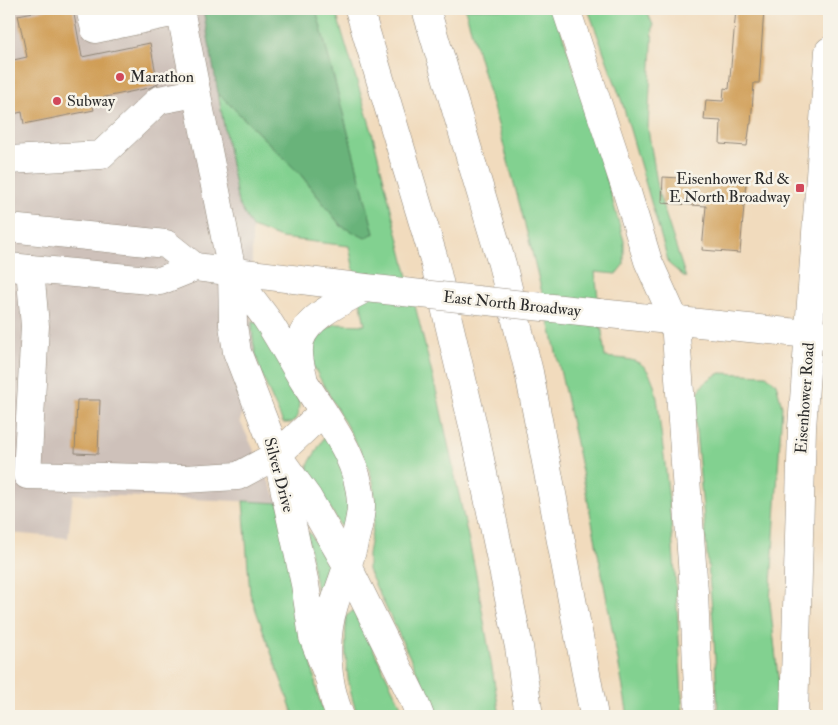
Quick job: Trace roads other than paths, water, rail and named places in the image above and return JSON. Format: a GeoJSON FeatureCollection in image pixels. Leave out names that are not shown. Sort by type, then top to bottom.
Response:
{"type":"FeatureCollection","features":[{"type":"Feature","properties":{"kind":"main road"},"geometry":{"type":"LineString","coordinates":[[90,9],[95,29],[181,10]]}},
{"type":"Feature","properties":{"kind":"main road"},"geometry":{"type":"LineString","coordinates":[[360,9],[434,256],[474,430],[519,647],[529,716]]}},
{"type":"Feature","properties":{"kind":"main road"},"geometry":{"type":"LineString","coordinates":[[426,9],[502,264],[529,372],[594,716]]}},
{"type":"Feature","properties":{"kind":"main road"},"geometry":{"type":"LineString","coordinates":[[566,9],[648,261],[675,322],[694,592],[699,716]]}},
{"type":"Feature","properties":{"kind":"main road","name":"Silver Drive"},"geometry":{"type":"LineString","coordinates":[[181,10],[232,272],[233,325],[237,352],[277,455],[305,584],[313,637],[329,678]]}},
{"type":"Feature","properties":{"kind":"main road","name":"Eisenhower Road"},"geometry":{"type":"LineString","coordinates":[[794,716],[802,428],[819,335],[829,51]]}},
{"type":"Feature","properties":{"kind":"main road"},"geometry":{"type":"LineString","coordinates":[[9,160],[101,155],[160,100],[196,92]]}},
{"type":"Feature","properties":{"kind":"main road"},"geometry":{"type":"LineString","coordinates":[[9,228],[166,244],[195,268]]}},
{"type":"Feature","properties":{"kind":"main road"},"geometry":{"type":"LineString","coordinates":[[19,268],[35,326],[27,475],[184,479],[238,476],[277,455],[323,412]]}},
{"type":"Feature","properties":{"kind":"main road","name":"East North Broadway"},"geometry":{"type":"LineString","coordinates":[[19,268],[160,281],[195,268],[675,322],[819,335]]}},
{"type":"Feature","properties":{"kind":"main road","name":"Silver Drive"},"geometry":{"type":"LineString","coordinates":[[232,272],[266,319],[350,456],[358,483],[361,503],[359,521],[348,568],[334,606],[328,636],[329,678],[334,703],[340,716]]}},
{"type":"Feature","properties":{"kind":"main road","name":"Silver Drive"},"geometry":{"type":"LineString","coordinates":[[306,385],[299,359],[300,340],[313,320],[366,288]]}},
{"type":"Feature","properties":{"kind":"main road"},"geometry":{"type":"LineString","coordinates":[[277,455],[308,498],[348,568],[413,698],[420,716]]}},
{"type":"Feature","properties":{"kind":"place","name":"Marathon"},"geometry":{"type":"Point","coordinates":[120,77]}},
{"type":"Feature","properties":{"kind":"place","name":"Subway"},"geometry":{"type":"Point","coordinates":[57,101]}},
{"type":"Feature","properties":{"kind":"place","name":"Eisenhower Rd & E North Broadway"},"geometry":{"type":"Point","coordinates":[800,188]}}]}
